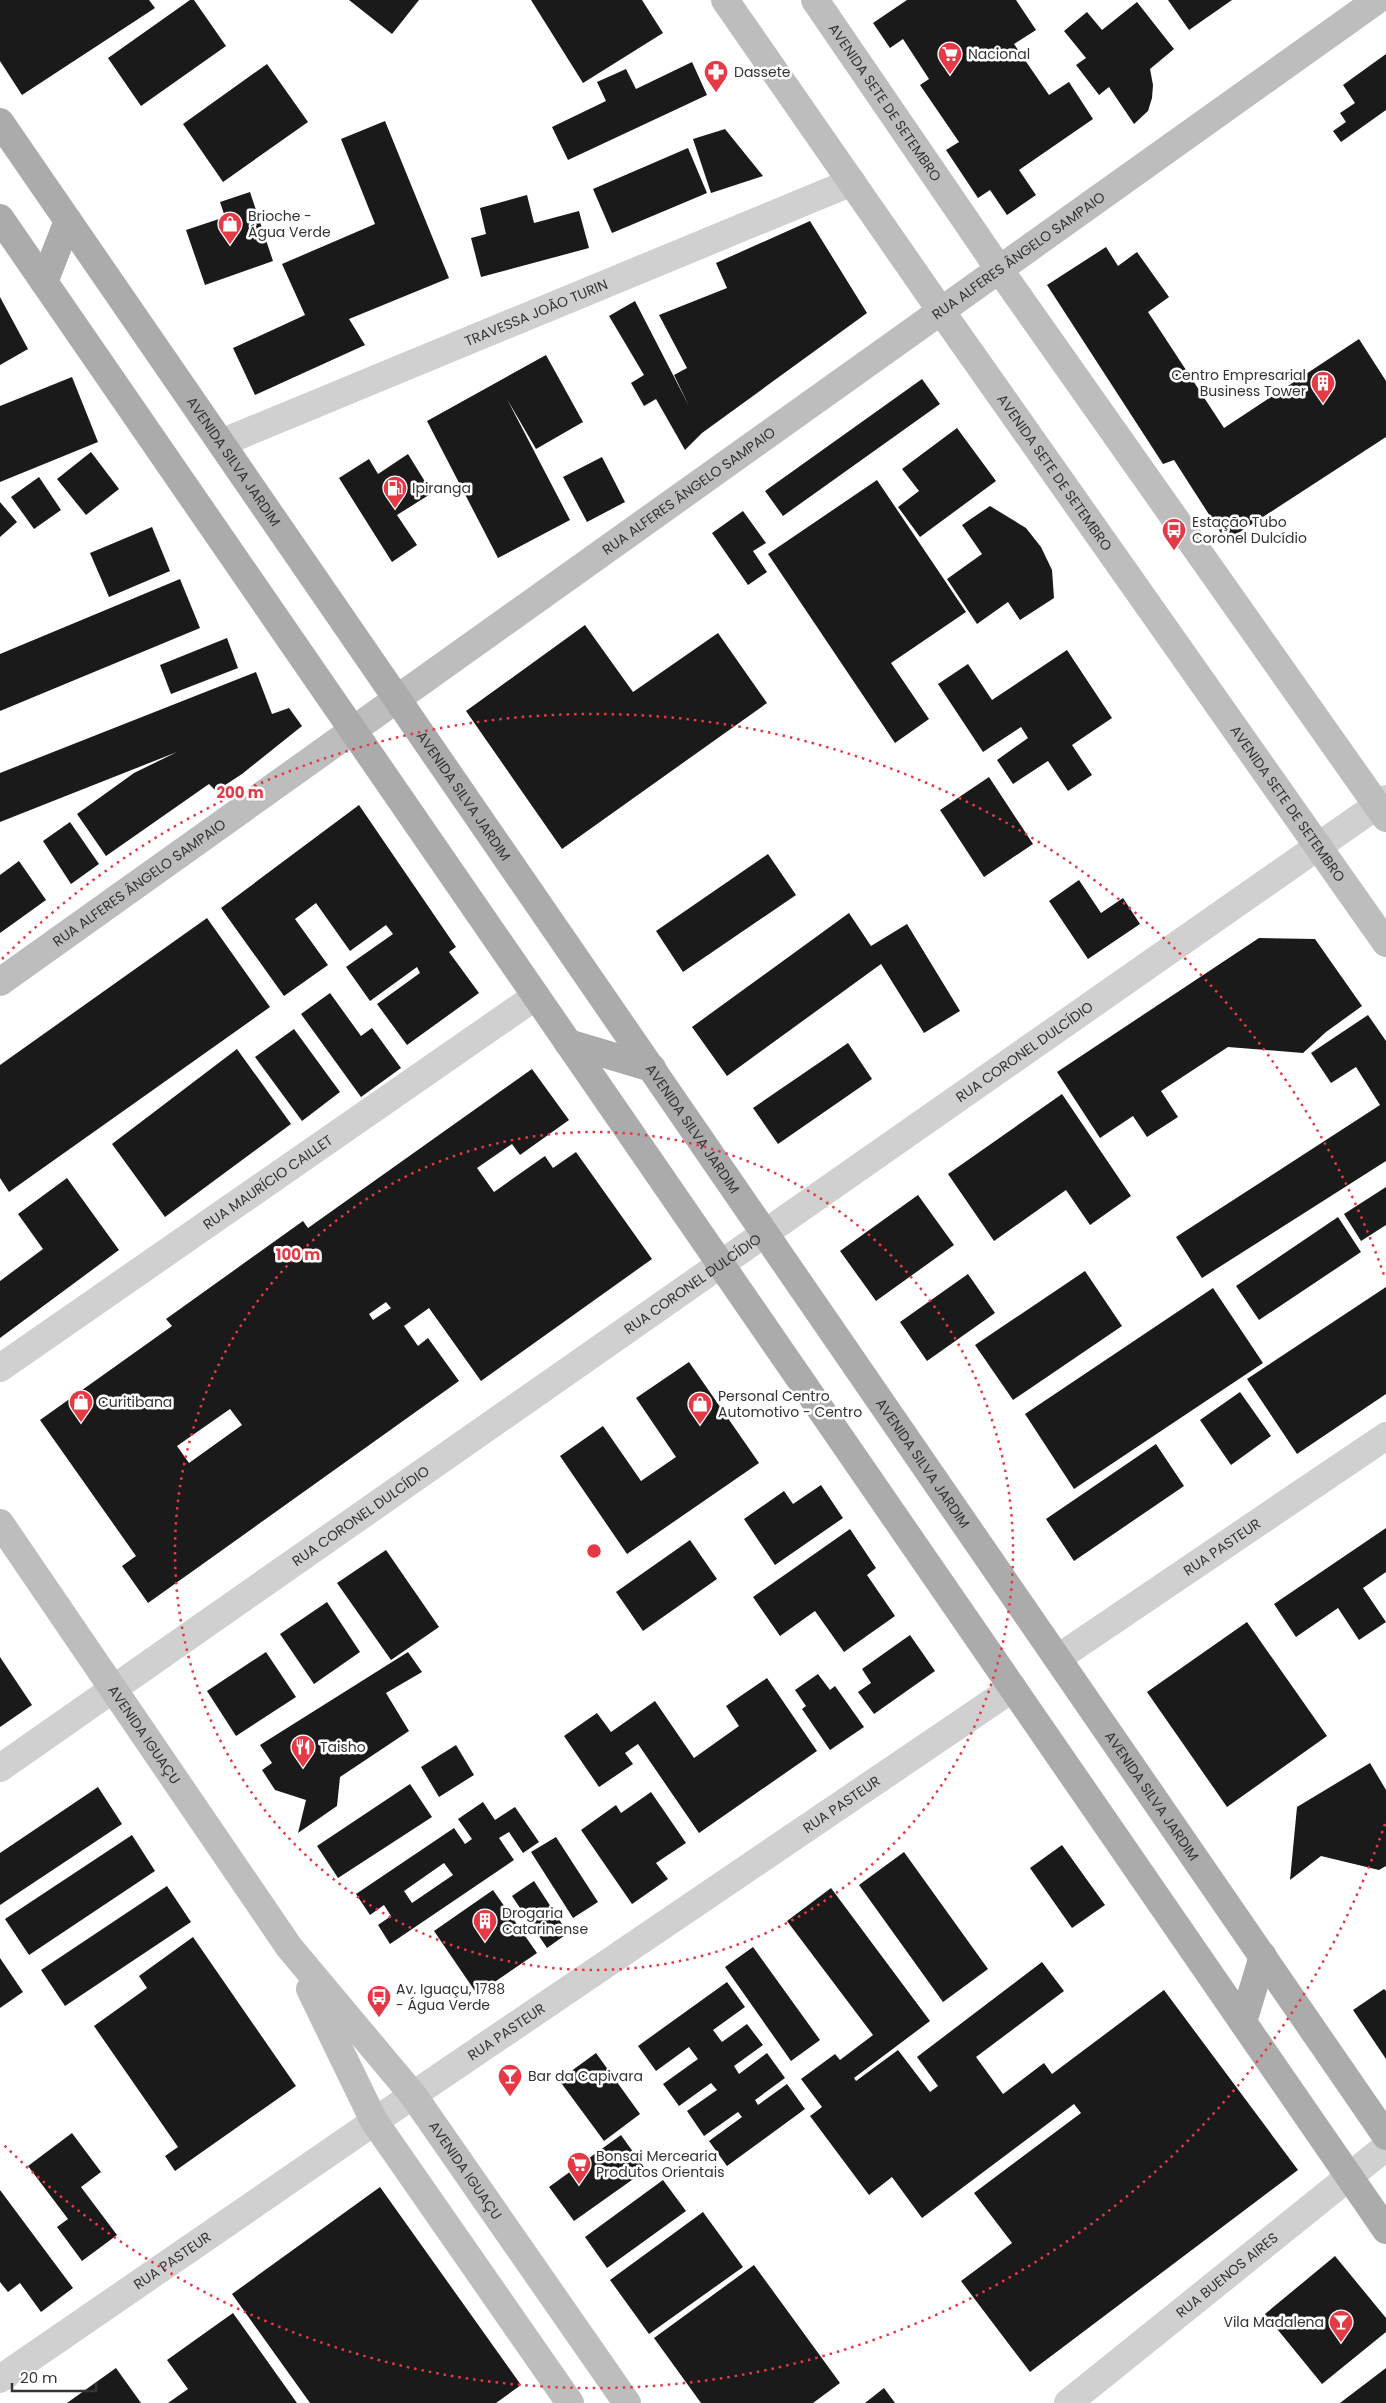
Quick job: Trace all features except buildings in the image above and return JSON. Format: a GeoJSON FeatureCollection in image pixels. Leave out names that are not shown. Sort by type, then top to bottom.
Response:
{"type":"FeatureCollection","features":[{"type":"Feature","properties":{"kind":"main road","name":"AVENIDA SETE DE SETEMBRO"},"geometry":{"type":"LineString","coordinates":[[725,0],[1386,944]]}},
{"type":"Feature","properties":{"kind":"main road","name":"AVENIDA SETE DE SETEMBRO"},"geometry":{"type":"LineString","coordinates":[[815,0],[999,269],[1383,807]]}},
{"type":"Feature","properties":{"kind":"main road","name":"RUA ALFERES ÂNGELO SAMPAIO"},"geometry":{"type":"LineString","coordinates":[[0,982],[1377,0]]}},
{"type":"Feature","properties":{"kind":"main road","name":"AVENIDA SILVA JARDIM"},"geometry":{"type":"LineString","coordinates":[[0,122],[1386,2136]]}},
{"type":"Feature","properties":{"kind":"main road"},"geometry":{"type":"LineString","coordinates":[[0,218],[1386,2230]]}},
{"type":"Feature","properties":{"kind":"main road"},"geometry":{"type":"LineString","coordinates":[[44,282],[68,221]]}},
{"type":"Feature","properties":{"kind":"main road"},"geometry":{"type":"LineString","coordinates":[[568,1043],[652,1068]]}},
{"type":"Feature","properties":{"kind":"main road","name":"AVENIDA IGUAÇU"},"geometry":{"type":"LineString","coordinates":[[0,1523],[289,1947],[413,2095],[627,2403]]}},
{"type":"Feature","properties":{"kind":"main road","name":"AVENIDA IGUAÇU"},"geometry":{"type":"LineString","coordinates":[[289,1947],[374,2121],[570,2403]]}},
{"type":"Feature","properties":{"kind":"main road"},"geometry":{"type":"LineString","coordinates":[[1243,2022],[1263,1956]]}},
{"type":"Feature","properties":{"kind":"street","name":"TRAVESSA JOÃO TURIN"},"geometry":{"type":"LineString","coordinates":[[221,443],[852,182]]}},
{"type":"Feature","properties":{"kind":"street","name":"RUA CORONEL DULCÍDIO"},"geometry":{"type":"LineString","coordinates":[[0,1768],[1318,847],[1383,807]]}},
{"type":"Feature","properties":{"kind":"street","name":"RUA MAURÍCIO CAILLET"},"geometry":{"type":"LineString","coordinates":[[0,1368],[536,996]]}},
{"type":"Feature","properties":{"kind":"street","name":"RUA PASTEUR"},"geometry":{"type":"LineString","coordinates":[[1058,1658],[1386,1436]]}},
{"type":"Feature","properties":{"kind":"street","name":"RUA PASTEUR"},"geometry":{"type":"LineString","coordinates":[[0,2378],[374,2121],[1013,1688]]}},
{"type":"Feature","properties":{"kind":"street","name":"RUA BUENOS AIRES"},"geometry":{"type":"LineString","coordinates":[[1068,2403],[1386,2147]]}},
{"type":"Feature","properties":{"kind":"place","name":"Nacional"},"geometry":{"type":"Point","coordinates":[950,75]}},
{"type":"Feature","properties":{"kind":"place","name":"Dassete"},"geometry":{"type":"Point","coordinates":[716,93]}},
{"type":"Feature","properties":{"kind":"place","name":"Brioche - Água Verde"},"geometry":{"type":"Point","coordinates":[230,245]}},
{"type":"Feature","properties":{"kind":"place","name":"Centro Empresarial Business Tower"},"geometry":{"type":"Point","coordinates":[1323,404]}},
{"type":"Feature","properties":{"kind":"place","name":"Ipiranga"},"geometry":{"type":"Point","coordinates":[395,509]}},
{"type":"Feature","properties":{"kind":"place","name":"Estação Tubo Coronel Dulcídio"},"geometry":{"type":"Point","coordinates":[1174,551]}},
{"type":"Feature","properties":{"kind":"place","name":"Curitibana"},"geometry":{"type":"Point","coordinates":[81,1423]}},
{"type":"Feature","properties":{"kind":"place","name":"Personal Centro Automotivo - Centro"},"geometry":{"type":"Point","coordinates":[700,1425]}},
{"type":"Feature","properties":{"kind":"place","name":"Taisho"},"geometry":{"type":"Point","coordinates":[303,1768]}},
{"type":"Feature","properties":{"kind":"place","name":"Drogaria Catarinense"},"geometry":{"type":"Point","coordinates":[485,1942]}},
{"type":"Feature","properties":{"kind":"place","name":"Av. Iguaçu, 1788 - Água Verde"},"geometry":{"type":"Point","coordinates":[379,2018]}},
{"type":"Feature","properties":{"kind":"place","name":"Bar da Capivara"},"geometry":{"type":"Point","coordinates":[510,2097]}},
{"type":"Feature","properties":{"kind":"place","name":"Bonsai Mercearia Produtos Orientais"},"geometry":{"type":"Point","coordinates":[579,2185]}},
{"type":"Feature","properties":{"kind":"place","name":"Vila Madalena"},"geometry":{"type":"Point","coordinates":[1341,2343]}}]}
